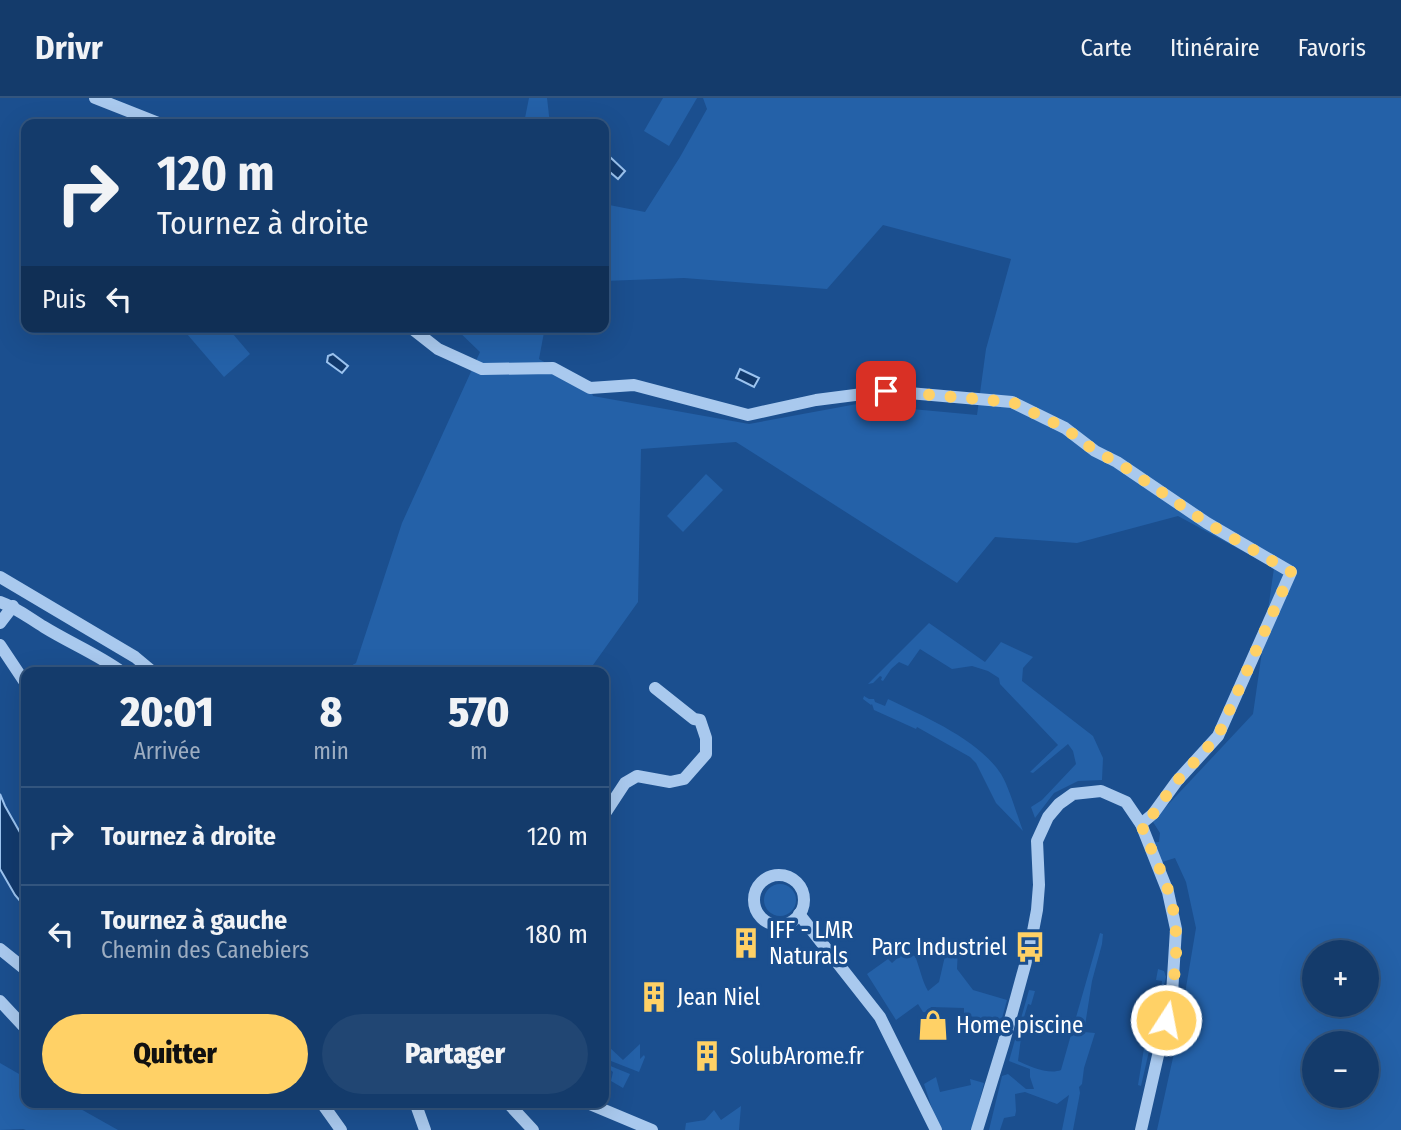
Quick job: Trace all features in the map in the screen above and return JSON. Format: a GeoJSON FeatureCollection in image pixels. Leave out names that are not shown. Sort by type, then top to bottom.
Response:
{"type":"FeatureCollection","features":[{"type":"Feature","properties":{"kind":"street"},"geometry":{"type":"LineString","coordinates":[[95,98],[148,119]]}},
{"type":"Feature","properties":{"kind":"street"},"geometry":{"type":"LineString","coordinates":[[418,333],[438,349],[482,369],[553,368],[590,388],[634,385],[748,415],[816,400],[886,391],[1012,402],[1065,428],[1095,451],[1117,462],[1207,523],[1291,572],[1218,736],[1177,781],[1153,814],[1141,824]]}},
{"type":"Feature","properties":{"kind":"street"},"geometry":{"type":"LineString","coordinates":[[0,576],[135,656],[147,667]]}},
{"type":"Feature","properties":{"kind":"street"},"geometry":{"type":"LineString","coordinates":[[0,623],[6,604],[115,667]]}},
{"type":"Feature","properties":{"kind":"street"},"geometry":{"type":"LineString","coordinates":[[0,645],[21,676]]}},
{"type":"Feature","properties":{"kind":"street"},"geometry":{"type":"LineString","coordinates":[[609,807],[625,783],[636,776],[670,782],[684,779],[706,754],[706,738],[701,720],[694,719],[655,688]]}},
{"type":"Feature","properties":{"kind":"street"},"geometry":{"type":"LineString","coordinates":[[977,1130],[1030,947],[1039,885],[1037,841],[1048,817],[1059,804],[1073,794],[1101,791],[1126,802],[1141,824],[1168,892],[1176,929],[1172,994],[1141,1130]]}},
{"type":"Feature","properties":{"kind":"street"},"geometry":{"type":"LineString","coordinates":[[777,875],[788,877],[797,883],[803,893],[799,914],[791,922],[780,925],[769,923],[760,917],[754,907],[758,885],[766,878],[777,875]]}},
{"type":"Feature","properties":{"kind":"street"},"geometry":{"type":"LineString","coordinates":[[799,914],[880,1017],[936,1130]]}},
{"type":"Feature","properties":{"kind":"street"},"geometry":{"type":"LineString","coordinates":[[0,949],[21,966]]}},
{"type":"Feature","properties":{"kind":"street"},"geometry":{"type":"LineString","coordinates":[[0,1001],[21,1024]]}},
{"type":"Feature","properties":{"kind":"street"},"geometry":{"type":"LineString","coordinates":[[325,1108],[341,1130]]}},
{"type":"Feature","properties":{"kind":"street"},"geometry":{"type":"LineString","coordinates":[[417,1108],[425,1130]]}},
{"type":"Feature","properties":{"kind":"street"},"geometry":{"type":"LineString","coordinates":[[513,1108],[533,1130]]}},
{"type":"Feature","properties":{"kind":"street"},"geometry":{"type":"LineString","coordinates":[[599,1108],[652,1130]]}},
{"type":"Feature","properties":{"kind":"shaded area"},"geometry":{"type":"Polygon","coordinates":[[[529,98],[547,98],[549,119],[522,119],[525,118],[529,98]]]}},
{"type":"Feature","properties":{"kind":"shaded area"},"geometry":{"type":"Polygon","coordinates":[[[663,98],[697,98],[669,146],[644,131],[663,98]]]}},
{"type":"Feature","properties":{"kind":"shaded area"},"geometry":{"type":"Polygon","coordinates":[[[703,98],[1401,98],[1401,1130],[1157,1130],[1178,1035],[1196,928],[1186,882],[1175,858],[1159,863],[1149,843],[1159,842],[1160,833],[1153,822],[1253,714],[1274,568],[1178,516],[1077,543],[995,537],[957,583],[736,442],[641,449],[638,602],[592,667],[349,667],[356,663],[402,523],[480,352],[460,333],[544,333],[539,359],[590,388],[593,396],[749,424],[857,404],[977,415],[986,349],[1011,259],[883,225],[827,289],[684,278],[609,281],[609,205],[645,212],[707,109],[703,98]]]}},
{"type":"Feature","properties":{"kind":"shaded area"},"geometry":{"type":"Polygon","coordinates":[[[611,158],[625,171],[618,179],[609,171],[611,158]]]}},
{"type":"Feature","properties":{"kind":"shaded area"},"geometry":{"type":"Polygon","coordinates":[[[186,333],[232,333],[250,354],[224,377],[186,333]]]}},
{"type":"Feature","properties":{"kind":"shaded area"},"geometry":{"type":"Polygon","coordinates":[[[333,354],[348,366],[342,373],[327,362],[328,356],[333,354]]]}},
{"type":"Feature","properties":{"kind":"shaded area"},"geometry":{"type":"Polygon","coordinates":[[[740,369],[759,378],[754,387],[736,378],[740,369]]]}},
{"type":"Feature","properties":{"kind":"shaded area"},"geometry":{"type":"Polygon","coordinates":[[[706,474],[723,490],[683,532],[667,516],[706,474]]]}},
{"type":"Feature","properties":{"kind":"shaded area"},"geometry":{"type":"Polygon","coordinates":[[[929,623],[985,662],[1001,642],[1033,657],[1023,668],[1022,681],[1093,736],[1103,758],[1102,780],[1078,781],[1054,793],[1035,818],[1031,807],[1042,800],[1076,764],[1073,751],[1068,744],[1033,773],[1030,772],[1058,745],[1000,684],[999,678],[972,666],[952,669],[920,649],[908,666],[899,662],[883,681],[880,676],[868,684],[929,623]]]}},
{"type":"Feature","properties":{"kind":"shaded area"},"geometry":{"type":"Polygon","coordinates":[[[864,696],[885,706],[888,699],[934,721],[979,750],[1001,774],[1023,831],[996,803],[976,763],[970,757],[917,727],[916,729],[874,710],[872,704],[863,699],[864,696]]]}},
{"type":"Feature","properties":{"kind":"shaded area"},"geometry":{"type":"Polygon","coordinates":[[[0,794],[21,834],[21,902],[0,869],[0,794]]]}},
{"type":"Feature","properties":{"kind":"shaded area"},"geometry":{"type":"Polygon","coordinates":[[[780,884],[791,889],[796,900],[791,911],[780,916],[769,911],[764,900],[769,889],[780,884]]]}},
{"type":"Feature","properties":{"kind":"shaded area"},"geometry":{"type":"Polygon","coordinates":[[[1100,933],[1103,934],[1102,944],[1092,981],[1084,1032],[1095,1033],[1079,1087],[1073,1130],[1062,1130],[1069,1095],[1057,1104],[1025,1092],[1015,1094],[1015,1116],[1004,1118],[1000,1130],[989,1130],[1002,1076],[1008,1074],[1026,1089],[1034,1089],[1030,1069],[1009,1061],[1029,990],[1035,991],[1018,1037],[1021,1038],[1018,1061],[1045,1071],[1061,1070],[1100,933]]]}},
{"type":"Feature","properties":{"kind":"shaded area"},"geometry":{"type":"Polygon","coordinates":[[[944,934],[958,948],[957,969],[973,990],[1007,1000],[1001,1022],[983,1034],[970,1030],[975,1017],[964,1015],[964,1008],[931,1007],[930,1013],[923,1012],[918,1004],[896,1020],[867,974],[888,959],[892,963],[903,953],[915,956],[928,991],[939,982],[945,956],[944,934]]]}},
{"type":"Feature","properties":{"kind":"shaded area"},"geometry":{"type":"Polygon","coordinates":[[[1158,969],[1164,971],[1166,977],[1141,1086],[1138,1085],[1153,993],[1155,989],[1161,990],[1162,981],[1156,980],[1158,969]]]}},
{"type":"Feature","properties":{"kind":"shaded area"},"geometry":{"type":"Polygon","coordinates":[[[640,1044],[640,1059],[644,1055],[645,1057],[639,1072],[609,1062],[609,1047],[623,1060],[640,1044]]]}},
{"type":"Feature","properties":{"kind":"shaded area"},"geometry":{"type":"Polygon","coordinates":[[[0,1063],[21,1075],[21,1108],[79,1108],[118,1130],[23,1129],[0,1130],[0,1063]]]}},
{"type":"Feature","properties":{"kind":"shaded area"},"geometry":{"type":"Polygon","coordinates":[[[609,1065],[630,1074],[623,1088],[611,1081],[613,1072],[609,1065]]]}},
{"type":"Feature","properties":{"kind":"shaded area"},"geometry":{"type":"Polygon","coordinates":[[[936,1077],[940,1092],[971,1085],[970,1079],[984,1083],[972,1130],[939,1130],[924,1084],[936,1077]]]}},
{"type":"Feature","properties":{"kind":"shaded area"},"geometry":{"type":"Polygon","coordinates":[[[741,1106],[739,1130],[685,1130],[686,1123],[705,1120],[714,1110],[721,1120],[741,1106]]]}},
{"type":"Feature","properties":{"kind":"place","name":"IFF - LMR Naturals"},"geometry":{"type":"Point","coordinates":[746,943]}},
{"type":"Feature","properties":{"kind":"place","name":"Parc Industriel"},"geometry":{"type":"Point","coordinates":[1030,947]}},
{"type":"Feature","properties":{"kind":"place","name":"Jean Niel"},"geometry":{"type":"Point","coordinates":[654,997]}},
{"type":"Feature","properties":{"kind":"place","name":"Home piscine"},"geometry":{"type":"Point","coordinates":[933,1025]}},
{"type":"Feature","properties":{"kind":"place","name":"SolubArome.fr"},"geometry":{"type":"Point","coordinates":[707,1056]}},
{"type":"Feature","properties":{"kind":"route"},"geometry":{"type":"LineString","coordinates":[[886,391],[1012,402],[1065,428],[1095,451],[1117,462],[1207,523],[1291,572],[1218,736],[1177,781],[1153,814],[1141,824],[1168,892],[1176,929],[1172,994],[1166,1020]]}}]}
